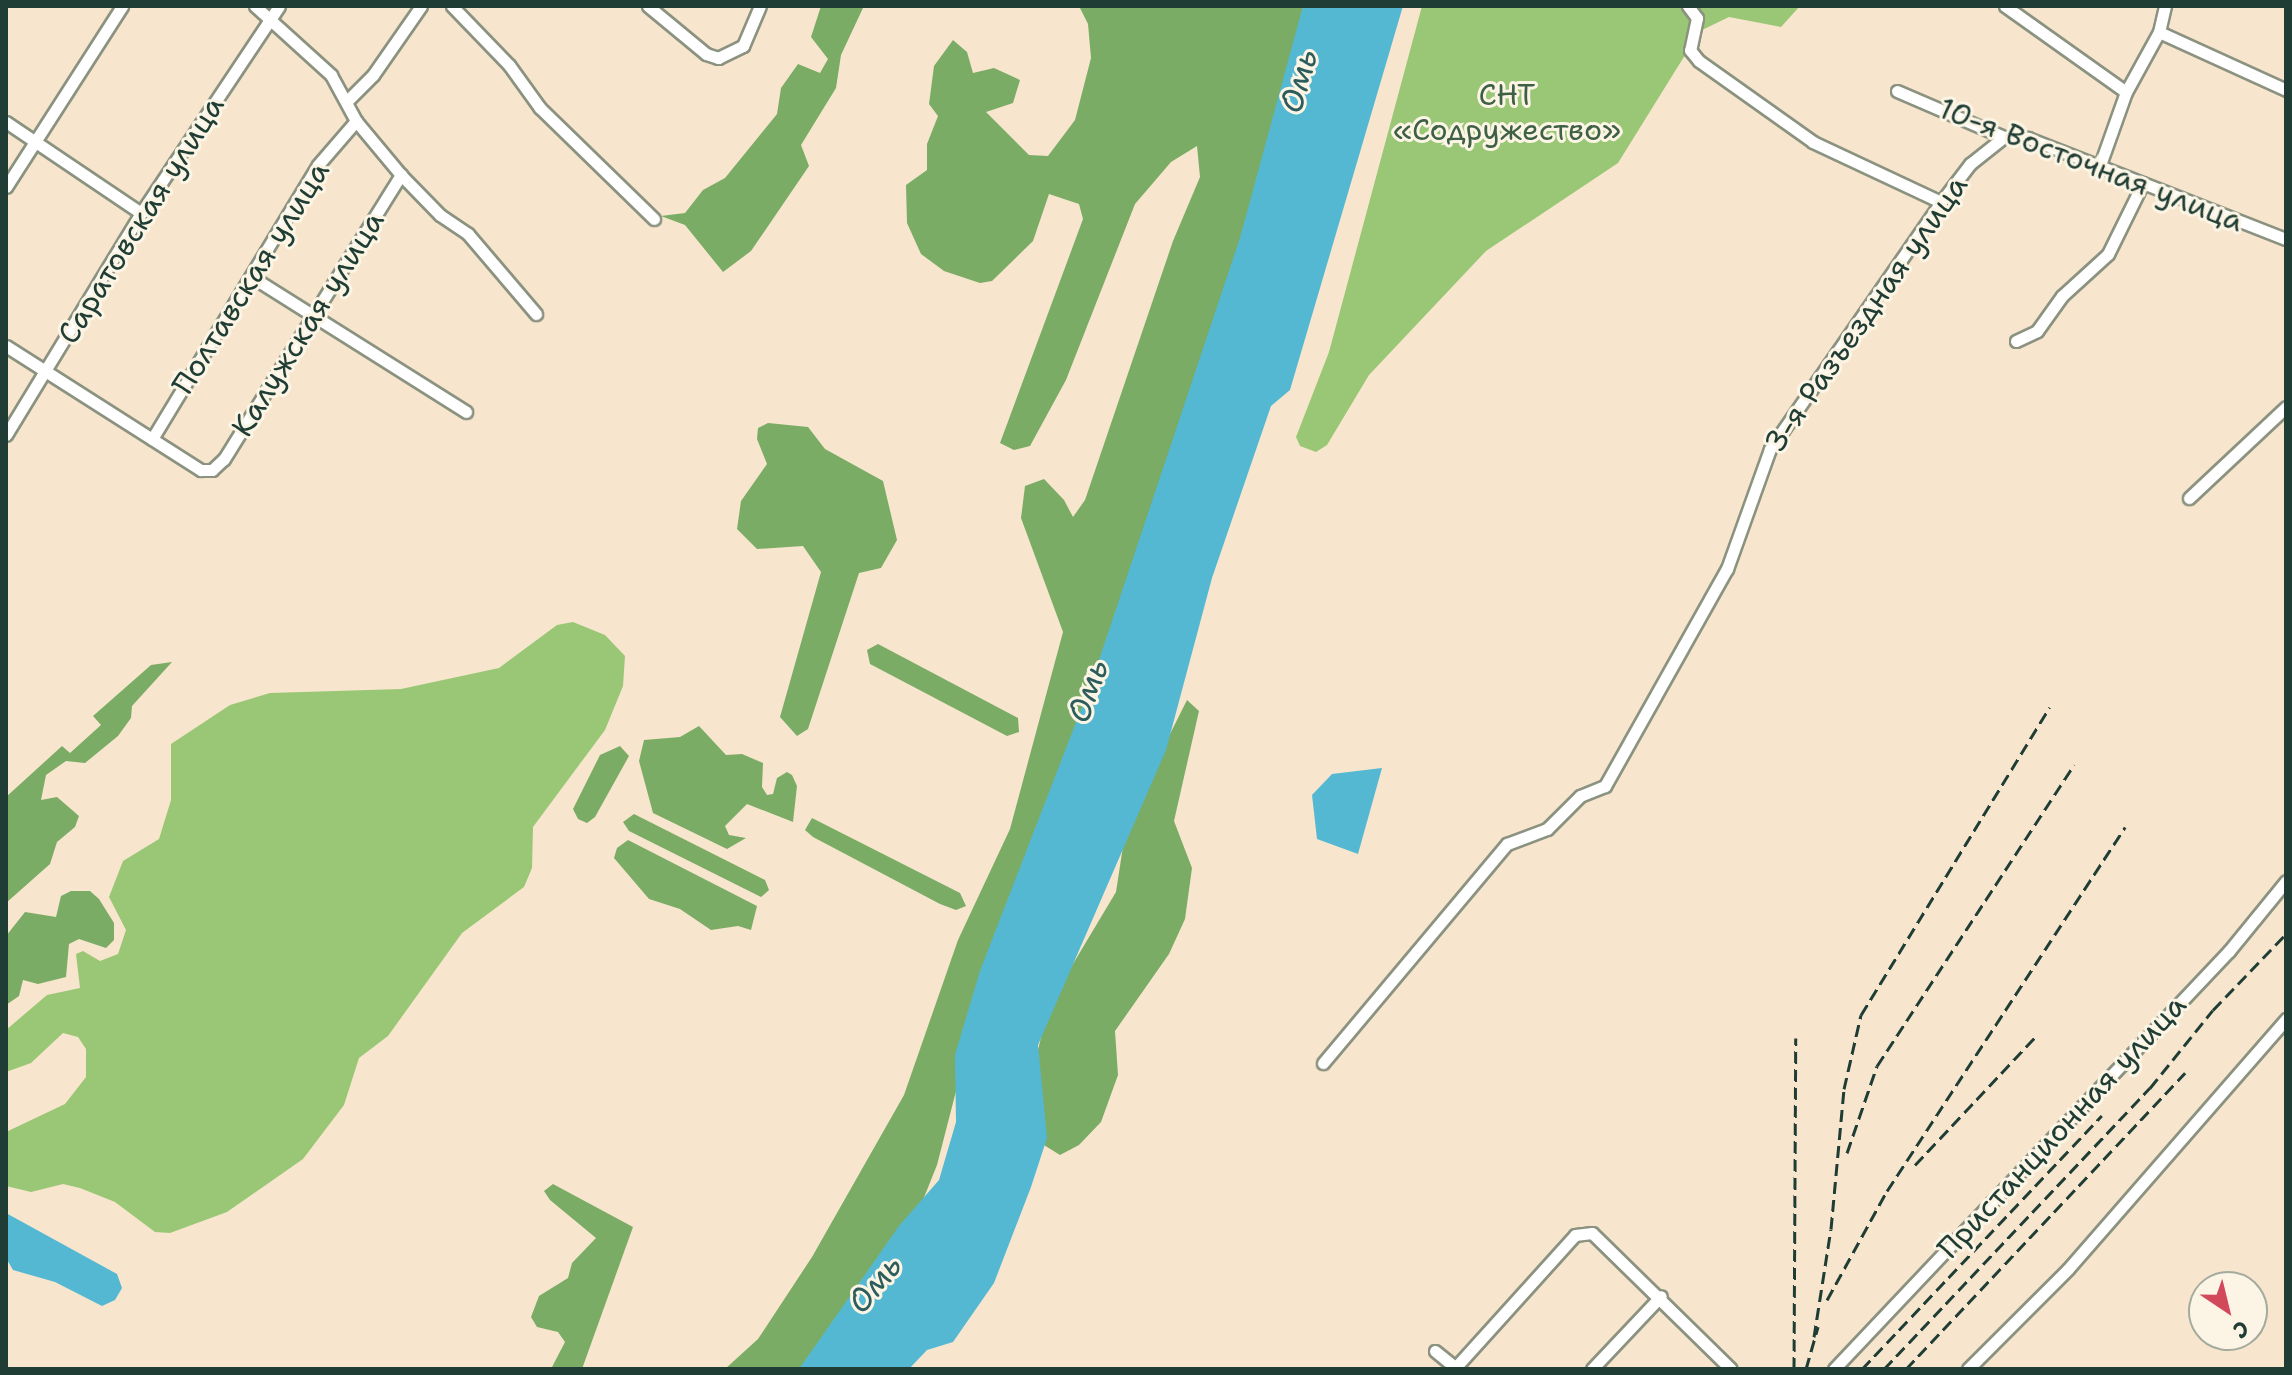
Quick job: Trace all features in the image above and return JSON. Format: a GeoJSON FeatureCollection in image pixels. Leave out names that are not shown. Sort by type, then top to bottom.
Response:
{"type":"FeatureCollection","features":[{"type":"Feature","properties":{"kind":"street"},"geometry":{"type":"LineString","coordinates":[[6,187],[122,6]]}},
{"type":"Feature","properties":{"kind":"street"},"geometry":{"type":"LineString","coordinates":[[255,6],[268,21],[301,44],[348,100],[356,121],[401,175],[440,215],[468,234],[536,314]]}},
{"type":"Feature","properties":{"kind":"street","name":"Саратовская улица"},"geometry":{"type":"LineString","coordinates":[[6,435],[141,213],[279,6]]}},
{"type":"Feature","properties":{"kind":"street"},"geometry":{"type":"LineString","coordinates":[[348,100],[373,75],[421,6]]}},
{"type":"Feature","properties":{"kind":"street"},"geometry":{"type":"LineString","coordinates":[[452,6],[509,65],[540,108],[654,219]]}},
{"type":"Feature","properties":{"kind":"street"},"geometry":{"type":"LineString","coordinates":[[648,6],[706,54],[718,58],[743,46],[760,6]]}},
{"type":"Feature","properties":{"kind":"street"},"geometry":{"type":"LineString","coordinates":[[1688,6],[1697,18],[1690,50],[1699,61],[1813,142],[1941,202]]}},
{"type":"Feature","properties":{"kind":"street"},"geometry":{"type":"LineString","coordinates":[[2005,6],[2126,92]]}},
{"type":"Feature","properties":{"kind":"street"},"geometry":{"type":"LineString","coordinates":[[2100,165],[2126,92],[2159,32],[2165,6]]}},
{"type":"Feature","properties":{"kind":"street"},"geometry":{"type":"LineString","coordinates":[[2159,32],[2286,90]]}},
{"type":"Feature","properties":{"kind":"street","name":"10-я Восточная улица"},"geometry":{"type":"LineString","coordinates":[[1897,91],[2004,137],[2028,138],[2286,239]]}},
{"type":"Feature","properties":{"kind":"street","name":"Полтавская улица"},"geometry":{"type":"LineString","coordinates":[[152,439],[318,165],[356,121]]}},
{"type":"Feature","properties":{"kind":"street"},"geometry":{"type":"LineString","coordinates":[[6,122],[141,213]]}},
{"type":"Feature","properties":{"kind":"street","name":"3-я Разъездная улица"},"geometry":{"type":"LineString","coordinates":[[1323,1063],[1507,844],[1547,829],[1580,796],[1605,786],[1727,569],[1770,449],[1941,202],[1970,164],[2004,137]]}},
{"type":"Feature","properties":{"kind":"street","name":"Калужская улица"},"geometry":{"type":"LineString","coordinates":[[152,439],[201,470],[212,470],[224,459],[401,175]]}},
{"type":"Feature","properties":{"kind":"street"},"geometry":{"type":"LineString","coordinates":[[2016,341],[2037,331],[2062,296],[2108,254],[2143,183]]}},
{"type":"Feature","properties":{"kind":"street"},"geometry":{"type":"LineString","coordinates":[[252,277],[466,412]]}},
{"type":"Feature","properties":{"kind":"street"},"geometry":{"type":"LineString","coordinates":[[6,346],[152,439]]}},
{"type":"Feature","properties":{"kind":"street"},"geometry":{"type":"LineString","coordinates":[[2189,498],[2286,407]]}},
{"type":"Feature","properties":{"kind":"street","name":"Пристанционная улица"},"geometry":{"type":"LineString","coordinates":[[1834,1369],[2229,951],[2286,881]]}},
{"type":"Feature","properties":{"kind":"street"},"geometry":{"type":"LineString","coordinates":[[1968,1369],[2068,1269],[2286,1019]]}},
{"type":"Feature","properties":{"kind":"street"},"geometry":{"type":"LineString","coordinates":[[1435,1351],[1456,1368],[1575,1235],[1592,1233],[1661,1296],[1731,1369]]}},
{"type":"Feature","properties":{"kind":"street"},"geometry":{"type":"LineString","coordinates":[[1592,1369],[1661,1296]]}},
{"type":"Feature","properties":{"kind":"green space"},"geometry":{"type":"Polygon","coordinates":[[[821,6],[863,8],[841,55],[836,88],[801,145],[809,166],[751,251],[723,272],[685,225],[661,216],[685,213],[703,190],[725,178],[777,114],[781,88],[798,64],[820,73],[828,59],[811,37],[821,6]]]}},
{"type":"Feature","properties":{"kind":"green space"},"geometry":{"type":"Polygon","coordinates":[[[1079,6],[1317,6],[1307,60],[972,1029],[937,1165],[915,1220],[808,1369],[725,1369],[758,1339],[812,1257],[904,1095],[958,940],[1010,829],[1063,632],[1021,518],[1025,486],[1044,479],[1064,500],[1073,517],[1085,500],[1173,241],[1200,177],[1197,146],[1171,162],[1135,204],[1066,380],[1030,446],[1014,450],[1000,443],[1083,219],[1079,204],[1049,194],[1033,241],[992,281],[980,283],[944,271],[921,254],[907,223],[906,185],[927,170],[927,144],[938,116],[929,104],[934,66],[953,40],[967,52],[973,73],[994,68],[1020,80],[1013,103],[986,112],[1029,155],[1048,156],[1075,120],[1091,58],[1088,24],[1079,6]]]}},
{"type":"Feature","properties":{"kind":"green space","name":"СНТ «Содружество»"},"geometry":{"type":"Polygon","coordinates":[[[1422,6],[1800,6],[1781,27],[1729,17],[1700,31],[1618,163],[1486,251],[1369,375],[1327,445],[1316,452],[1300,446],[1296,437],[1329,352],[1422,6]]]}},
{"type":"Feature","properties":{"kind":"green space"},"geometry":{"type":"Polygon","coordinates":[[[768,423],[808,427],[825,449],[883,481],[897,540],[881,568],[859,573],[808,729],[797,736],[780,717],[821,572],[803,546],[757,549],[737,529],[741,501],[767,464],[757,439],[758,428],[768,423]]]}},
{"type":"Feature","properties":{"kind":"green space"},"geometry":{"type":"Polygon","coordinates":[[[573,622],[605,635],[625,656],[623,686],[605,730],[533,827],[532,868],[524,887],[462,933],[388,1036],[359,1058],[344,1105],[303,1159],[227,1212],[170,1233],[155,1232],[115,1202],[80,1188],[63,1184],[31,1192],[6,1186],[6,1132],[65,1104],[86,1077],[86,1049],[78,1037],[63,1033],[31,1063],[6,1072],[6,1030],[47,995],[80,988],[76,954],[83,951],[100,961],[118,954],[126,930],[109,897],[123,861],[159,839],[171,800],[171,744],[230,705],[270,693],[401,689],[499,668],[557,625],[573,622]]]}},
{"type":"Feature","properties":{"kind":"green space"},"geometry":{"type":"Polygon","coordinates":[[[878,644],[1018,718],[1019,732],[1007,736],[870,664],[867,650],[878,644]]]}},
{"type":"Feature","properties":{"kind":"green space"},"geometry":{"type":"Polygon","coordinates":[[[172,662],[132,706],[131,718],[118,736],[85,763],[66,761],[46,775],[41,800],[57,797],[79,816],[75,827],[57,842],[50,864],[6,903],[6,797],[62,746],[70,753],[101,725],[93,716],[151,665],[172,662]]]}},
{"type":"Feature","properties":{"kind":"green space"},"geometry":{"type":"Polygon","coordinates":[[[1187,700],[1199,711],[1174,821],[1192,868],[1185,919],[1169,954],[1115,1031],[1118,1075],[1101,1122],[1079,1145],[1060,1155],[1039,1142],[1031,1079],[1049,1004],[1116,892],[1127,820],[1187,700]]]}},
{"type":"Feature","properties":{"kind":"green space"},"geometry":{"type":"Polygon","coordinates":[[[699,726],[726,755],[742,754],[763,763],[762,787],[767,795],[773,794],[777,778],[787,772],[792,775],[797,786],[793,822],[747,804],[725,826],[729,835],[746,838],[727,849],[653,813],[639,761],[644,740],[680,737],[699,726]]]}},
{"type":"Feature","properties":{"kind":"green space"},"geometry":{"type":"Polygon","coordinates":[[[620,746],[629,756],[595,817],[587,823],[578,819],[573,809],[600,755],[620,746]]]}},
{"type":"Feature","properties":{"kind":"green space"},"geometry":{"type":"Polygon","coordinates":[[[634,814],[765,880],[769,890],[761,897],[629,831],[623,822],[634,814]]]}},
{"type":"Feature","properties":{"kind":"green space"},"geometry":{"type":"Polygon","coordinates":[[[812,818],[960,893],[966,906],[956,910],[940,904],[813,837],[805,830],[812,818]]]}},
{"type":"Feature","properties":{"kind":"green space"},"geometry":{"type":"Polygon","coordinates":[[[628,840],[757,906],[751,930],[738,926],[711,930],[680,909],[649,899],[614,858],[617,848],[628,840]]]}},
{"type":"Feature","properties":{"kind":"green space"},"geometry":{"type":"Polygon","coordinates":[[[71,891],[90,891],[99,899],[114,923],[114,940],[106,948],[79,939],[69,944],[66,977],[38,984],[23,980],[19,996],[6,1005],[6,936],[25,912],[56,917],[61,896],[71,891]]]}},
{"type":"Feature","properties":{"kind":"green space"},"geometry":{"type":"Polygon","coordinates":[[[553,1184],[633,1227],[582,1369],[551,1369],[565,1342],[558,1332],[537,1327],[531,1317],[539,1296],[568,1278],[572,1263],[596,1238],[550,1200],[544,1191],[553,1184]]]}},
{"type":"Feature","properties":{"kind":"water","name":"Омь"},"geometry":{"type":"Polygon","coordinates":[[[1303,6],[1403,6],[1290,390],[1271,406],[1212,578],[1166,750],[1038,1045],[1047,1138],[1031,1187],[994,1283],[953,1342],[927,1350],[909,1369],[799,1369],[899,1226],[939,1180],[956,1122],[955,1055],[980,971],[1092,681],[1240,238],[1303,6]]]}},
{"type":"Feature","properties":{"kind":"water"},"geometry":{"type":"Polygon","coordinates":[[[1382,768],[1358,854],[1317,839],[1312,795],[1332,774],[1382,768]]]}},
{"type":"Feature","properties":{"kind":"water"},"geometry":{"type":"Polygon","coordinates":[[[6,1213],[117,1274],[122,1288],[115,1300],[102,1306],[55,1282],[13,1270],[6,1258],[6,1213]]]}},
{"type":"Feature","properties":{"kind":"railway"},"geometry":{"type":"LineString","coordinates":[[1814,1337],[1831,1229],[1844,1089],[1861,1015],[2050,707]]}},
{"type":"Feature","properties":{"kind":"railway"},"geometry":{"type":"LineString","coordinates":[[1847,1153],[1877,1066],[2074,765]]}},
{"type":"Feature","properties":{"kind":"railway"},"geometry":{"type":"LineString","coordinates":[[1827,1300],[1887,1191],[2125,827]]}},
{"type":"Feature","properties":{"kind":"railway"},"geometry":{"type":"LineString","coordinates":[[1884,1369],[2150,1088],[2213,1010],[2286,934]]}},
{"type":"Feature","properties":{"kind":"railway"},"geometry":{"type":"LineString","coordinates":[[1915,1165],[2036,1036]]}},
{"type":"Feature","properties":{"kind":"railway"},"geometry":{"type":"LineString","coordinates":[[1794,1369],[1796,1038]]}},
{"type":"Feature","properties":{"kind":"railway"},"geometry":{"type":"LineString","coordinates":[[1906,1369],[2185,1073]]}},
{"type":"Feature","properties":{"kind":"railway"},"geometry":{"type":"LineString","coordinates":[[1862,1369],[2102,1115]]}},
{"type":"Feature","properties":{"kind":"railway"},"geometry":{"type":"LineString","coordinates":[[1806,1369],[1818,1327]]}}]}
